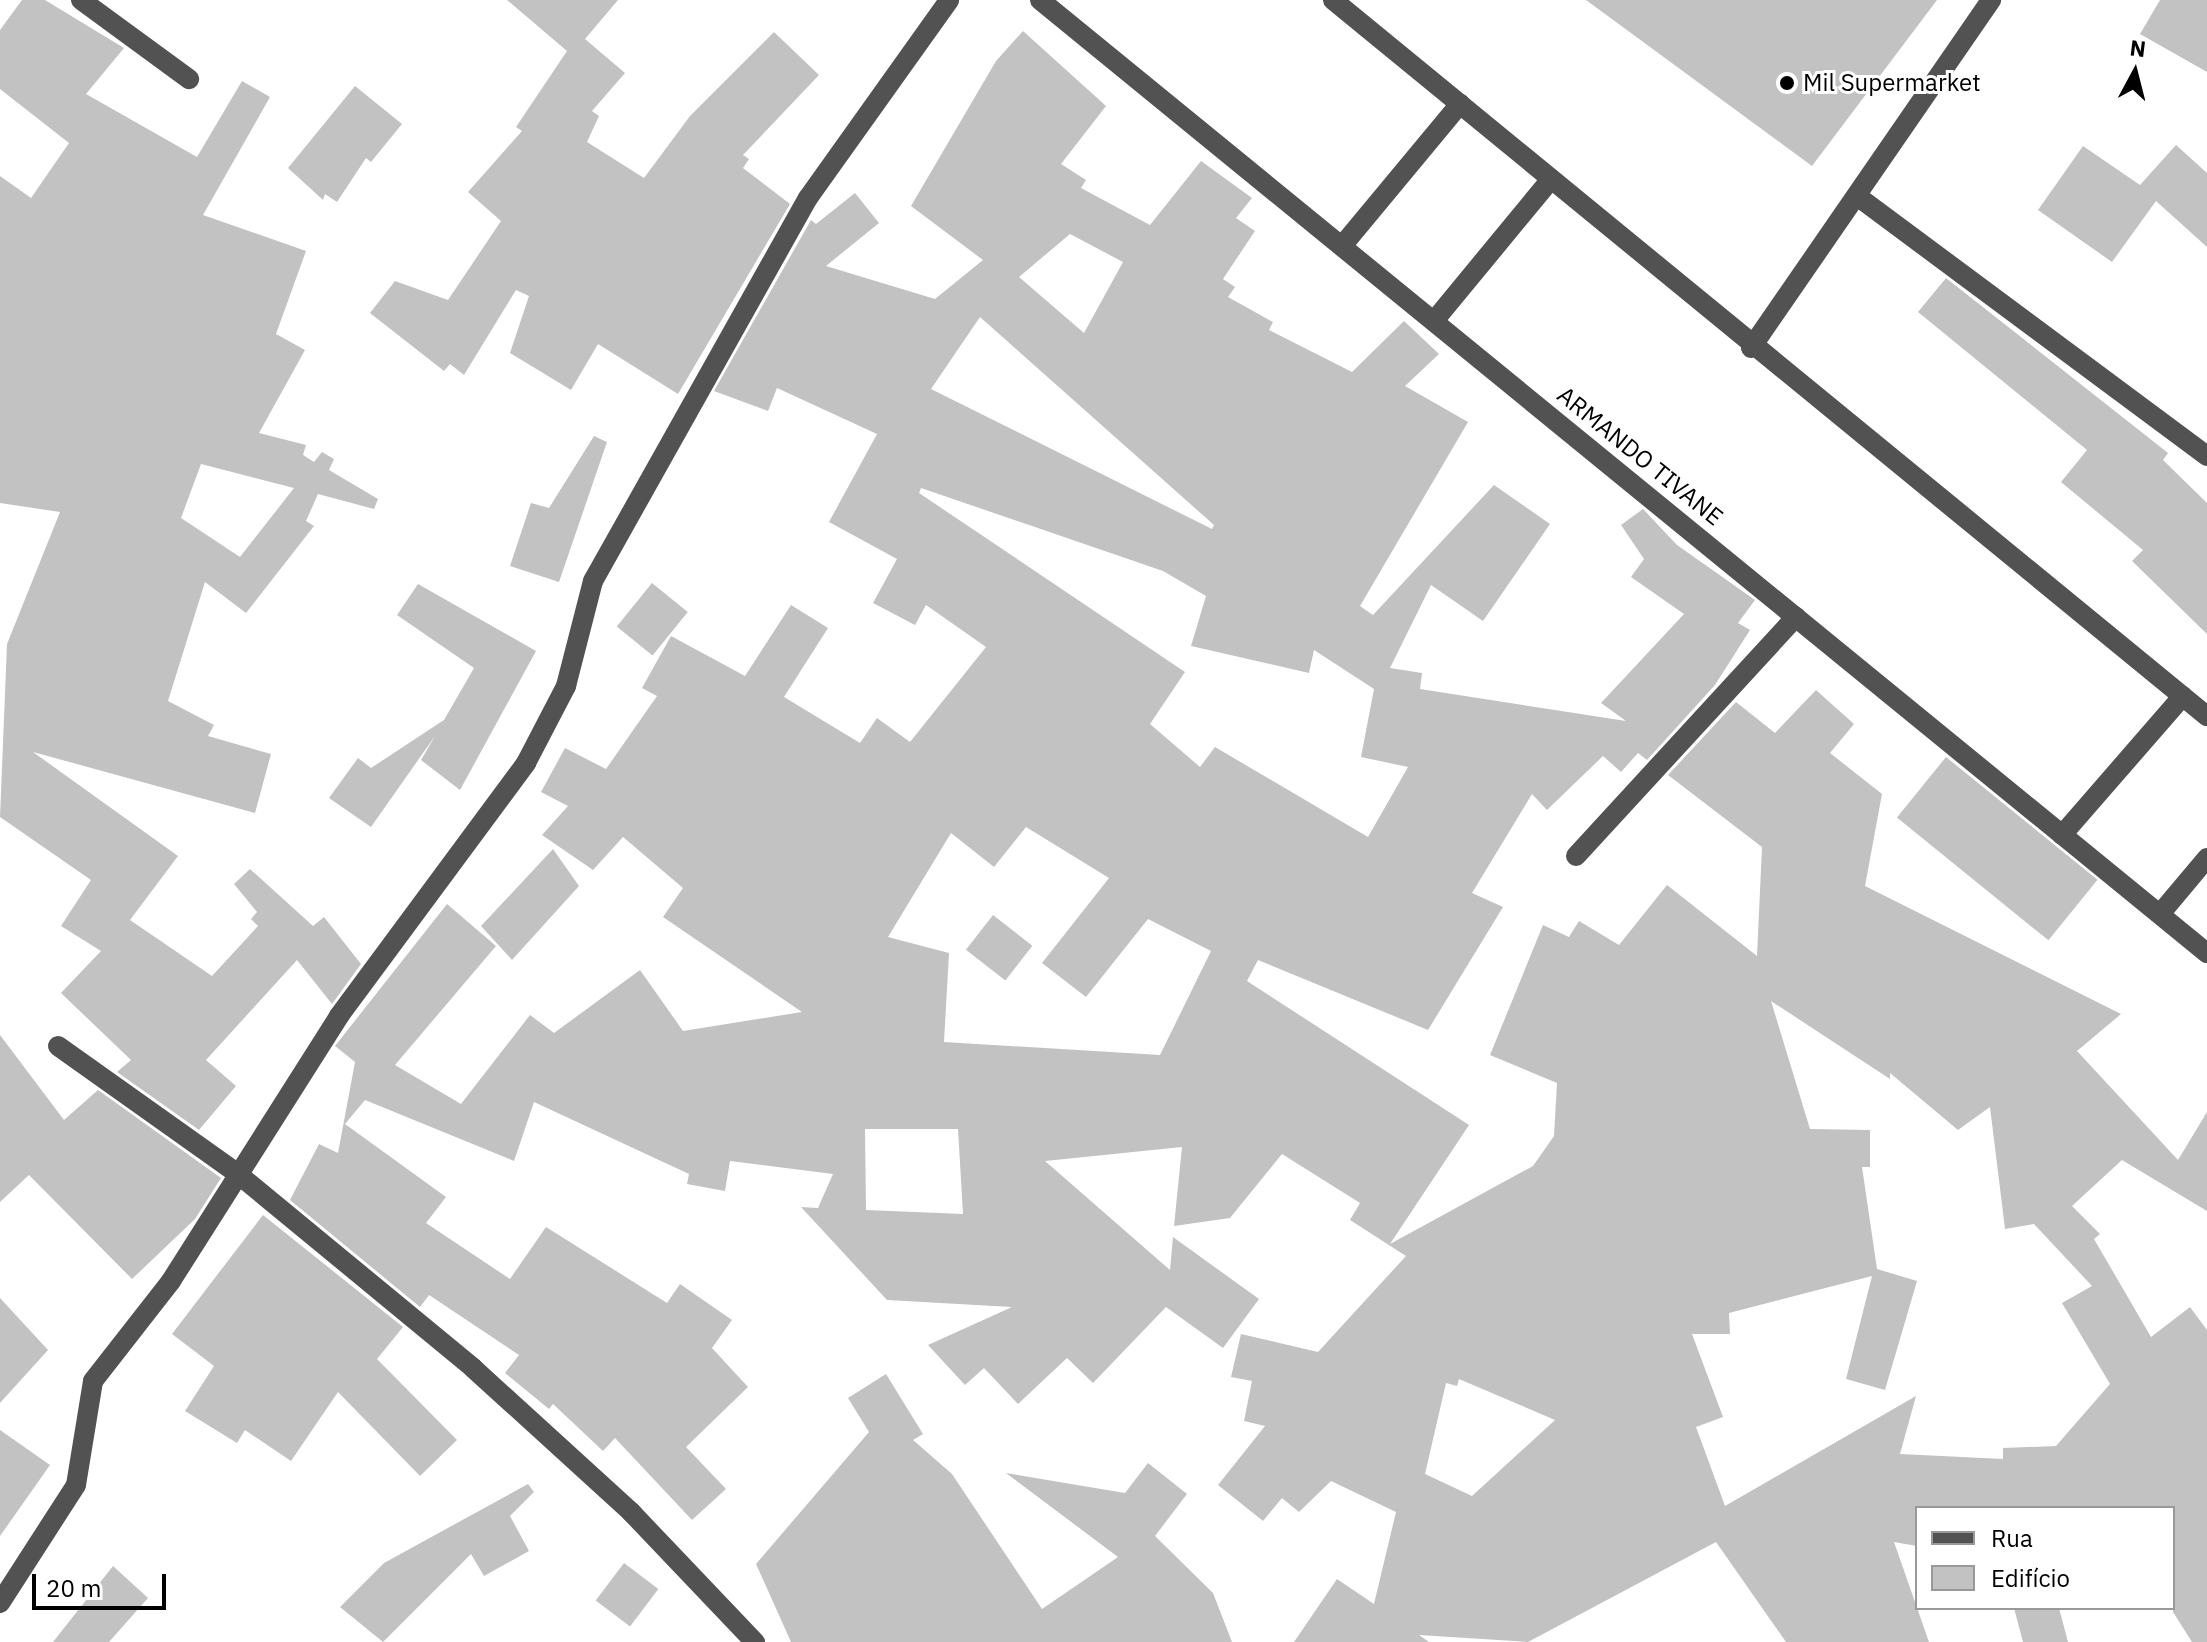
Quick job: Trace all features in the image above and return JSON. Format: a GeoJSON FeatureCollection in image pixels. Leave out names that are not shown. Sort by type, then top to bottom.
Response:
{"type":"FeatureCollection","features":[{"type":"Feature","properties":{"kind":"street"},"geometry":{"type":"LineString","coordinates":[[81,0],[189,79]]}},
{"type":"Feature","properties":{"kind":"street"},"geometry":{"type":"LineString","coordinates":[[0,1603],[76,1485],[93,1381],[171,1281],[339,1016],[526,763],[566,686],[593,581],[808,198],[949,0]]}},
{"type":"Feature","properties":{"kind":"street","name":"ARMANDO TIVANE"},"geometry":{"type":"LineString","coordinates":[[1040,0],[2207,953]]}},
{"type":"Feature","properties":{"kind":"street"},"geometry":{"type":"LineString","coordinates":[[1333,0],[1751,348],[2207,716]]}},
{"type":"Feature","properties":{"kind":"street"},"geometry":{"type":"LineString","coordinates":[[1751,348],[1991,0]]}},
{"type":"Feature","properties":{"kind":"street"},"geometry":{"type":"LineString","coordinates":[[1342,246],[1460,104]]}},
{"type":"Feature","properties":{"kind":"street"},"geometry":{"type":"LineString","coordinates":[[1434,321],[1551,179]]}},
{"type":"Feature","properties":{"kind":"street"},"geometry":{"type":"LineString","coordinates":[[1857,196],[2207,456]]}},
{"type":"Feature","properties":{"kind":"street"},"geometry":{"type":"LineString","coordinates":[[1576,856],[1796,617]]}},
{"type":"Feature","properties":{"kind":"street"},"geometry":{"type":"LineString","coordinates":[[2062,835],[2183,696]]}},
{"type":"Feature","properties":{"kind":"street"},"geometry":{"type":"LineString","coordinates":[[2160,914],[2207,858]]}},
{"type":"Feature","properties":{"kind":"street"},"geometry":{"type":"LineString","coordinates":[[58,1046],[238,1174],[473,1368],[631,1512],[755,1642]]}},
{"type":"Feature","properties":{"kind":"building"},"geometry":{"type":"Polygon","coordinates":[[[22,0],[45,0],[124,48],[86,94],[197,157],[242,81],[270,97],[203,215],[306,251],[276,334],[305,350],[259,433],[306,445],[303,455],[314,462],[322,452],[334,459],[329,470],[378,499],[374,509],[318,494],[306,521],[314,526],[246,613],[205,582],[168,701],[214,725],[208,736],[271,754],[255,813],[33,752],[178,856],[130,920],[212,976],[258,926],[251,919],[257,912],[234,884],[250,869],[313,926],[324,917],[361,964],[332,1004],[297,960],[206,1060],[236,1086],[199,1130],[117,1072],[131,1060],[61,993],[101,951],[61,926],[91,880],[0,817],[7,644],[60,512],[0,503],[0,176],[31,198],[69,143],[0,89],[0,30],[22,0]],[[201,464],[181,518],[240,557],[294,488],[201,464]]]}},
{"type":"Feature","properties":{"kind":"building"},"geometry":{"type":"Polygon","coordinates":[[[507,0],[618,0],[585,39],[625,73],[592,111],[599,116],[587,142],[644,178],[690,116],[774,32],[819,75],[743,155],[749,159],[743,168],[790,204],[678,394],[598,344],[571,390],[510,353],[529,296],[516,290],[464,375],[450,364],[444,371],[370,313],[395,281],[448,300],[501,221],[468,192],[522,131],[516,127],[567,51],[507,0]]]}},
{"type":"Feature","properties":{"kind":"building","name":"Mil Supermarket"},"geometry":{"type":"Polygon","coordinates":[[[1586,0],[1937,0],[1812,166],[1586,0]]]}},
{"type":"Feature","properties":{"kind":"building"},"geometry":{"type":"Polygon","coordinates":[[[2160,0],[2207,0],[2207,72],[2140,34],[2160,0]]]}},
{"type":"Feature","properties":{"kind":"building"},"geometry":{"type":"Polygon","coordinates":[[[1023,31],[1106,106],[1061,164],[1086,180],[1081,188],[1150,225],[1201,161],[1252,198],[1236,218],[1255,231],[1223,279],[1235,287],[1228,297],[1273,322],[1269,330],[1352,372],[1404,321],[1439,354],[1405,386],[1468,422],[1360,606],[1373,615],[1494,485],[1550,524],[1483,621],[1431,585],[1390,668],[1422,673],[1420,689],[1626,721],[1601,703],[1684,614],[1631,577],[1644,559],[1621,525],[1643,509],[1677,545],[1755,600],[1738,623],[1750,630],[1715,685],[1647,760],[1638,753],[1621,772],[1603,756],[1547,810],[1532,794],[1472,893],[1503,907],[1428,1030],[1258,960],[1247,981],[1469,1125],[1390,1244],[1533,1166],[1554,1136],[1557,1083],[1490,1055],[1543,925],[1569,937],[1579,921],[1619,945],[1667,885],[1757,956],[1762,847],[1668,775],[1736,702],[1775,733],[1816,690],[1854,724],[1830,753],[1882,794],[1865,886],[2121,1014],[2077,1051],[2178,1160],[2207,1112],[2207,1211],[2122,1160],[2072,1206],[2100,1234],[2094,1239],[2151,1337],[2190,1307],[2207,1330],[2207,1642],[2192,1642],[2173,1612],[2175,1506],[1915,1506],[1915,1546],[1894,1542],[1915,1610],[1918,1610],[1929,1642],[1786,1642],[1716,1542],[1528,1642],[1419,1635],[1429,1642],[1294,1642],[1337,1579],[1374,1604],[1396,1512],[1331,1481],[1299,1512],[1282,1498],[1263,1521],[1218,1485],[1265,1426],[1244,1421],[1252,1381],[1231,1377],[1241,1334],[1318,1352],[1406,1256],[1350,1220],[1360,1203],[1282,1154],[1230,1218],[1174,1226],[1182,1147],[1045,1161],[1170,1270],[1173,1237],[1259,1299],[1223,1348],[1166,1307],[1093,1383],[1067,1358],[1018,1404],[984,1368],[965,1385],[928,1345],[1012,1307],[887,1300],[801,1207],[818,1208],[833,1174],[730,1161],[725,1191],[687,1184],[689,1174],[534,1102],[514,1161],[365,1100],[345,1124],[446,1197],[426,1223],[510,1279],[546,1227],[667,1303],[680,1284],[732,1320],[712,1348],[748,1387],[686,1447],[726,1489],[692,1520],[615,1438],[603,1451],[553,1404],[549,1409],[505,1373],[519,1355],[429,1295],[420,1307],[290,1200],[319,1144],[338,1153],[355,1062],[335,1046],[447,904],[496,946],[395,1065],[461,1104],[530,1015],[554,1033],[640,970],[683,1031],[802,1012],[663,917],[683,888],[623,837],[593,870],[542,835],[568,806],[541,792],[565,748],[606,769],[657,696],[642,688],[671,636],[745,676],[791,605],[828,628],[784,697],[860,743],[877,718],[910,742],[986,647],[926,605],[915,625],[873,603],[897,559],[829,522],[877,434],[777,388],[768,411],[714,391],[811,220],[816,224],[855,193],[879,223],[826,266],[935,299],[983,260],[911,206],[996,61],[1023,31]],[[1070,234],[1019,277],[1084,333],[1123,262],[1070,234]],[[980,317],[931,389],[1212,529],[1214,525],[980,317]],[[921,488],[919,493],[1185,672],[1150,724],[1200,767],[1215,747],[1368,837],[1408,767],[1361,757],[1374,689],[1314,650],[1309,673],[1191,646],[1206,596],[1163,571],[921,488]],[[1026,827],[994,867],[951,833],[888,937],[949,953],[944,1042],[1160,1055],[1211,951],[1148,919],[1086,997],[1042,963],[1109,878],[1026,827]],[[1771,1001],[1810,1129],[1870,1130],[1870,1167],[1862,1167],[1877,1269],[1917,1281],[1885,1390],[1846,1379],[1872,1276],[1729,1313],[1730,1334],[1692,1334],[1723,1417],[1696,1427],[1725,1506],[1916,1396],[1900,1454],[2003,1459],[2003,1448],[2056,1446],[2110,1384],[2062,1303],[2092,1286],[2034,1224],[2005,1229],[1990,1107],[1958,1130],[1890,1073],[1890,1079],[1771,1001]],[[865,1129],[866,1210],[963,1214],[958,1129],[865,1129]],[[1459,1379],[1457,1386],[1446,1383],[1425,1474],[1472,1496],[1555,1420],[1459,1379]]]}},
{"type":"Feature","properties":{"kind":"building"},"geometry":{"type":"Polygon","coordinates":[[[355,86],[402,124],[371,162],[366,158],[337,202],[325,194],[323,200],[288,168],[355,86]]]}},
{"type":"Feature","properties":{"kind":"building"},"geometry":{"type":"Polygon","coordinates":[[[2176,145],[2207,173],[2207,247],[2156,201],[2112,262],[2038,210],[2083,146],[2140,185],[2176,145]]]}},
{"type":"Feature","properties":{"kind":"building"},"geometry":{"type":"Polygon","coordinates":[[[1946,278],[2168,453],[2163,460],[2207,503],[2207,634],[2132,561],[2143,550],[2061,482],[2087,450],[1918,312],[1946,278]]]}},
{"type":"Feature","properties":{"kind":"building"},"geometry":{"type":"Polygon","coordinates":[[[594,436],[607,442],[559,582],[510,566],[531,503],[549,508],[594,436]]]}},
{"type":"Feature","properties":{"kind":"building"},"geometry":{"type":"Polygon","coordinates":[[[652,583],[688,612],[653,655],[617,627],[652,583]]]}},
{"type":"Feature","properties":{"kind":"building"},"geometry":{"type":"Polygon","coordinates":[[[418,584],[536,651],[460,790],[421,760],[435,736],[371,827],[329,798],[358,758],[371,768],[444,720],[474,668],[397,615],[418,584]]]}},
{"type":"Feature","properties":{"kind":"building"},"geometry":{"type":"Polygon","coordinates":[[[1946,757],[2098,880],[2048,940],[1897,818],[1946,757]]]}},
{"type":"Feature","properties":{"kind":"building"},"geometry":{"type":"Polygon","coordinates":[[[553,849],[579,886],[512,960],[481,926],[553,849]]]}},
{"type":"Feature","properties":{"kind":"building"},"geometry":{"type":"Polygon","coordinates":[[[993,915],[1032,946],[1005,980],[966,950],[993,915]]]}},
{"type":"Feature","properties":{"kind":"building"},"geometry":{"type":"Polygon","coordinates":[[[0,1035],[64,1120],[98,1090],[221,1178],[195,1219],[132,1279],[29,1175],[0,1202],[0,1035]]]}},
{"type":"Feature","properties":{"kind":"building"},"geometry":{"type":"Polygon","coordinates":[[[263,1215],[403,1327],[377,1359],[457,1440],[420,1476],[338,1392],[291,1461],[245,1430],[237,1443],[185,1411],[214,1366],[172,1334],[263,1215]]]}},
{"type":"Feature","properties":{"kind":"building"},"geometry":{"type":"Polygon","coordinates":[[[0,1298],[48,1350],[0,1403],[0,1298]]]}},
{"type":"Feature","properties":{"kind":"building"},"geometry":{"type":"Polygon","coordinates":[[[886,1374],[923,1434],[913,1440],[952,1474],[1042,1609],[1118,1557],[1006,1473],[1125,1493],[1148,1463],[1187,1494],[1155,1536],[1213,1593],[1232,1642],[791,1642],[756,1564],[869,1432],[848,1398],[886,1374]]]}},
{"type":"Feature","properties":{"kind":"building"},"geometry":{"type":"Polygon","coordinates":[[[0,1430],[50,1465],[0,1536],[0,1430]]]}},
{"type":"Feature","properties":{"kind":"building"},"geometry":{"type":"Polygon","coordinates":[[[528,1484],[534,1492],[510,1516],[529,1551],[484,1576],[471,1554],[383,1642],[340,1607],[384,1563],[528,1484]]]}},
{"type":"Feature","properties":{"kind":"building"},"geometry":{"type":"Polygon","coordinates":[[[624,1563],[658,1589],[630,1626],[596,1601],[624,1563]]]}},
{"type":"Feature","properties":{"kind":"building"},"geometry":{"type":"Polygon","coordinates":[[[113,1566],[148,1598],[109,1642],[53,1642],[113,1566]]]}},
{"type":"Feature","properties":{"kind":"building"},"geometry":{"type":"Polygon","coordinates":[[[2015,1610],[2060,1610],[2068,1642],[2023,1642],[2015,1610]]]}},
{"type":"Feature","properties":{"kind":"place","name":"Mil Supermarket"},"geometry":{"type":"Point","coordinates":[1787,83]}}]}
